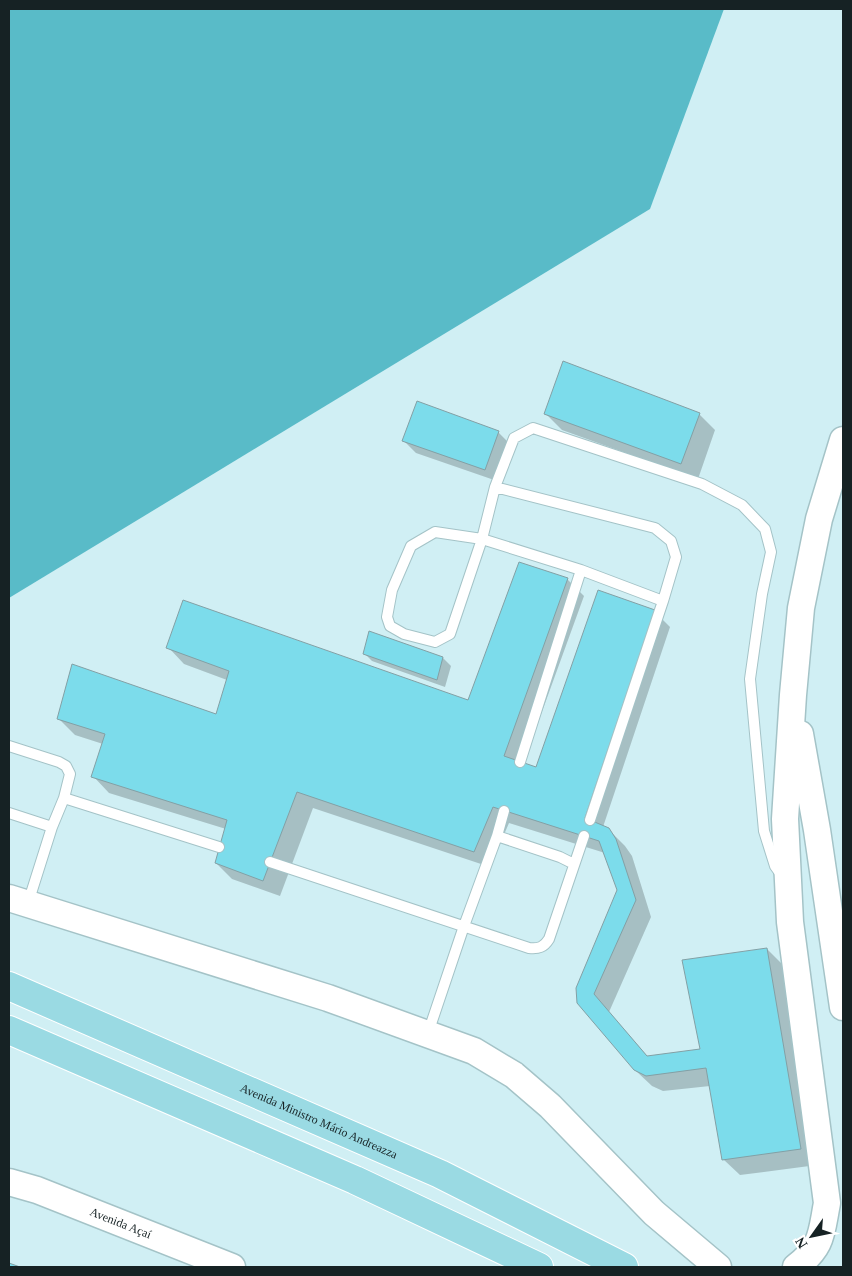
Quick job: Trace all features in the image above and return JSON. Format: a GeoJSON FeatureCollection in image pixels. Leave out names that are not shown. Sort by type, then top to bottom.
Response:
{"type":"FeatureCollection","features":[{"type":"Feature","properties":{"kind":"main road","name":"Avenida Ministro Mário Andreazza"},"geometry":{"type":"LineString","coordinates":[[9,986],[440,1174],[624,1267]]}},
{"type":"Feature","properties":{"kind":"main road"},"geometry":{"type":"LineString","coordinates":[[9,1030],[355,1180],[539,1267]]}},
{"type":"Feature","properties":{"kind":"street"},"geometry":{"type":"LineString","coordinates":[[796,1267],[810,1257],[820,1240],[835,1204],[790,922],[784,819],[793,695],[802,608],[819,519],[843,440]]}},
{"type":"Feature","properties":{"kind":"street"},"geometry":{"type":"LineString","coordinates":[[793,695],[818,830],[843,1007]]}},
{"type":"Feature","properties":{"kind":"street"},"geometry":{"type":"LineString","coordinates":[[18,901],[328,998],[474,1051],[514,1075],[550,1106],[654,1213],[718,1267]]}},
{"type":"Feature","properties":{"kind":"street"},"geometry":{"type":"LineString","coordinates":[[790,922],[831,917]]}},
{"type":"Feature","properties":{"kind":"street","name":"Avenida Açaí"},"geometry":{"type":"LineString","coordinates":[[9,1182],[37,1190],[232,1267]]}},
{"type":"Feature","properties":{"kind":"lane"},"geometry":{"type":"LineString","coordinates":[[663,601],[580,570],[482,539],[435,532],[411,546],[392,590],[386,617],[390,626],[404,634],[435,642],[450,634],[482,539],[495,487],[514,438],[533,428],[702,484],[742,505],[764,530],[771,552],[762,594],[750,678],[764,831],[776,866],[788,888]]}},
{"type":"Feature","properties":{"kind":"lane"},"geometry":{"type":"LineString","coordinates":[[495,487],[655,528],[671,541],[676,557],[590,820]]}},
{"type":"Feature","properties":{"kind":"lane"},"geometry":{"type":"LineString","coordinates":[[520,762],[580,570]]}},
{"type":"Feature","properties":{"kind":"lane"},"geometry":{"type":"LineString","coordinates":[[9,746],[59,762],[66,766],[70,774],[64,798],[18,901]]}},
{"type":"Feature","properties":{"kind":"lane"},"geometry":{"type":"LineString","coordinates":[[64,798],[220,846]]}},
{"type":"Feature","properties":{"kind":"lane"},"geometry":{"type":"LineString","coordinates":[[428,1034],[504,811]]}},
{"type":"Feature","properties":{"kind":"lane"},"geometry":{"type":"LineString","coordinates":[[9,813],[52,827]]}},
{"type":"Feature","properties":{"kind":"lane"},"geometry":{"type":"LineString","coordinates":[[497,836],[560,856],[574,864]]}},
{"type":"Feature","properties":{"kind":"lane"},"geometry":{"type":"LineString","coordinates":[[270,862],[529,948],[537,949],[545,945],[549,939],[584,836]]}},
{"type":"Feature","properties":{"kind":"shaded area"},"geometry":{"type":"Polygon","coordinates":[[[9,9],[724,9],[650,209],[9,598],[9,9]]]}},
{"type":"Feature","properties":{"kind":"building"},"geometry":{"type":"Polygon","coordinates":[[[563,361],[700,413],[681,464],[544,414],[563,361]]]}},
{"type":"Feature","properties":{"kind":"building"},"geometry":{"type":"Polygon","coordinates":[[[417,401],[499,431],[485,470],[402,441],[417,401]]]}},
{"type":"Feature","properties":{"kind":"building"},"geometry":{"type":"Polygon","coordinates":[[[519,562],[568,578],[504,756],[536,767],[598,590],[655,610],[585,818],[609,828],[616,839],[636,900],[594,994],[647,1056],[700,1049],[682,960],[767,948],[801,1149],[722,1160],[706,1068],[646,1076],[634,1070],[577,1003],[576,988],[617,890],[599,841],[493,807],[474,852],[297,792],[263,881],[215,863],[227,820],[91,777],[105,734],[57,719],[72,664],[216,714],[229,671],[166,648],[183,600],[468,700],[519,562]]]}},
{"type":"Feature","properties":{"kind":"building"},"geometry":{"type":"Polygon","coordinates":[[[369,631],[443,657],[437,680],[363,654],[369,631]]]}},
{"type":"Feature","properties":{"kind":"building"},"geometry":{"type":"Polygon","coordinates":[[[9,1263],[20,1267],[9,1267],[9,1263]]]}}]}
